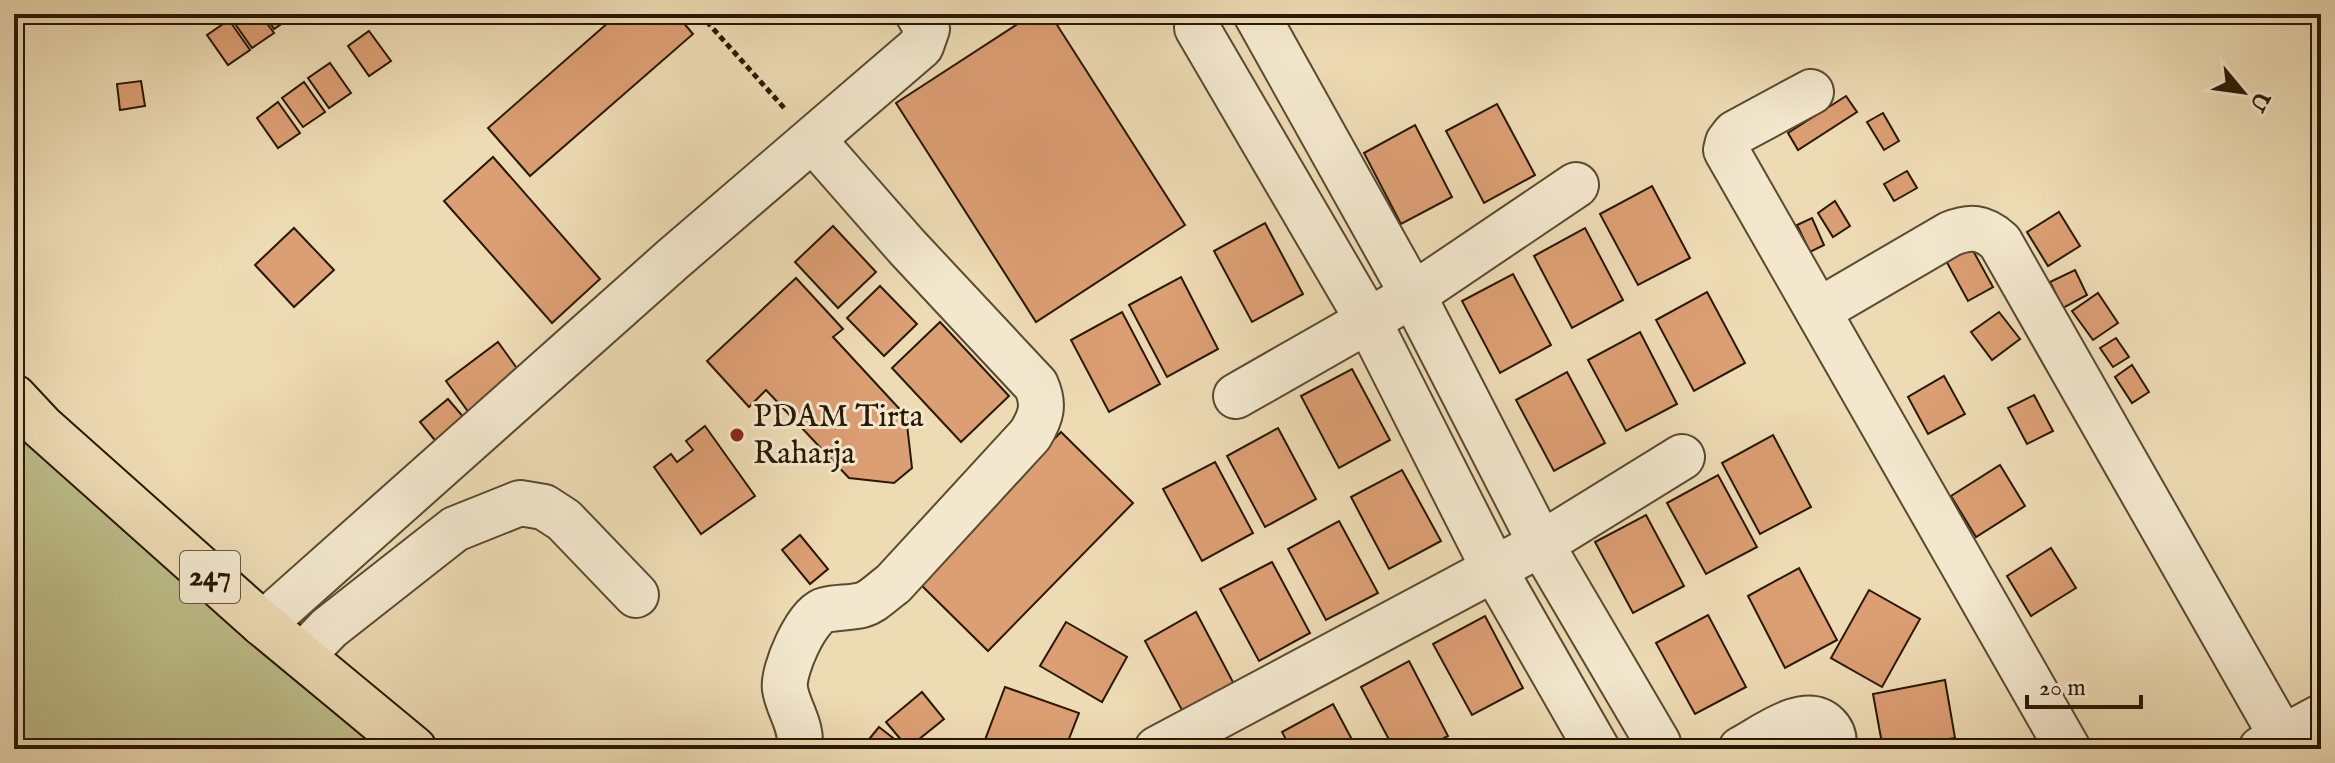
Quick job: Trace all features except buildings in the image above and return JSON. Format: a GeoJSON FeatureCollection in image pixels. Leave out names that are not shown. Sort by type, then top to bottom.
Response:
{"type":"FeatureCollection","features":[{"type":"Feature","properties":{"kind":"main road","name":"247"},"geometry":{"type":"LineString","coordinates":[[14,397],[42,427],[263,624],[414,749]]}},
{"type":"Feature","properties":{"kind":"street"},"geometry":{"type":"LineString","coordinates":[[263,624],[568,351],[921,46],[927,29],[918,14]]}},
{"type":"Feature","properties":{"kind":"street"},"geometry":{"type":"LineString","coordinates":[[1199,14],[1197,28],[1369,322],[1487,556],[1597,749]]}},
{"type":"Feature","properties":{"kind":"street"},"geometry":{"type":"LineString","coordinates":[[1256,14],[1413,295],[1534,530],[1654,747]]}},
{"type":"Feature","properties":{"kind":"street"},"geometry":{"type":"LineString","coordinates":[[1811,92],[1735,133],[1726,150],[2068,749]]}},
{"type":"Feature","properties":{"kind":"street"},"geometry":{"type":"LineString","coordinates":[[799,749],[798,727],[785,690],[785,676],[793,652],[811,622],[823,610],[866,604],[893,584],[1030,435],[1040,419],[1043,401],[1036,385],[907,247],[813,140]]}},
{"type":"Feature","properties":{"kind":"street"},"geometry":{"type":"LineString","coordinates":[[1236,396],[1413,295],[1576,185]]}},
{"type":"Feature","properties":{"kind":"street"},"geometry":{"type":"LineString","coordinates":[[1818,311],[1950,234],[1965,228],[1980,228],[1990,233],[2008,256],[2271,743],[2321,717]]}},
{"type":"Feature","properties":{"kind":"street"},"geometry":{"type":"LineString","coordinates":[[1157,749],[1487,556],[1682,457]]}},
{"type":"Feature","properties":{"kind":"street"},"geometry":{"type":"LineString","coordinates":[[302,656],[329,628],[455,529],[520,503],[544,507],[564,520],[636,595]]}},
{"type":"Feature","properties":{"kind":"street"},"geometry":{"type":"LineString","coordinates":[[1741,749],[1802,717],[1815,718],[1830,729],[1835,739],[1833,749]]}},
{"type":"Feature","properties":{"kind":"path"},"geometry":{"type":"LineString","coordinates":[[700,14],[813,140]]}},
{"type":"Feature","properties":{"kind":"green space"},"geometry":{"type":"Polygon","coordinates":[[[14,431],[251,638],[382,749],[14,749],[14,431]]]}},
{"type":"Feature","properties":{"kind":"place","name":"PDAM Tirta Raharja"},"geometry":{"type":"Point","coordinates":[737,435]}}]}
